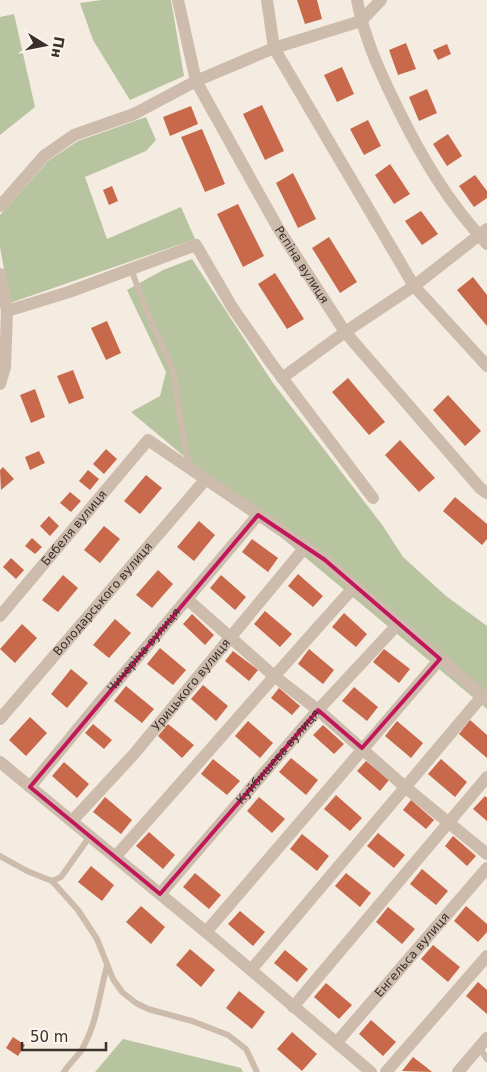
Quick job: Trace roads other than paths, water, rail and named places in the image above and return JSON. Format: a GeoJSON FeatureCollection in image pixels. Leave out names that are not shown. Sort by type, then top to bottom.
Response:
{"type":"FeatureCollection","features":[{"type":"Feature","properties":{"kind":"street","name":"Рєпіна вулиця"},"geometry":{"type":"LineString","coordinates":[[178,0],[196,81],[278,228],[345,332],[473,480],[487,493]]}},
{"type":"Feature","properties":{"kind":"street"},"geometry":{"type":"LineString","coordinates":[[266,0],[274,48],[414,286],[487,366]]}},
{"type":"Feature","properties":{"kind":"street"},"geometry":{"type":"LineString","coordinates":[[282,378],[484,236],[452,203],[419,152],[378,67],[361,21],[357,0]]}},
{"type":"Feature","properties":{"kind":"street"},"geometry":{"type":"LineString","coordinates":[[0,206],[44,156],[74,135],[134,114],[196,81],[274,48],[361,21],[381,0]]}},
{"type":"Feature","properties":{"kind":"street"},"geometry":{"type":"LineString","coordinates":[[7,311],[69,292],[196,245],[232,306],[282,378],[373,498]]}},
{"type":"Feature","properties":{"kind":"street"},"geometry":{"type":"LineString","coordinates":[[0,274],[7,311],[5,366],[0,384]]}},
{"type":"Feature","properties":{"kind":"street","name":"Бебеля вулиця"},"geometry":{"type":"LineString","coordinates":[[0,616],[148,440],[189,469]]}},
{"type":"Feature","properties":{"kind":"street"},"geometry":{"type":"LineString","coordinates":[[189,469],[306,546],[485,697],[405,787],[251,970]]}},
{"type":"Feature","properties":{"kind":"street","name":"Володарського вулиця"},"geometry":{"type":"LineString","coordinates":[[0,718],[205,480]]}},
{"type":"Feature","properties":{"kind":"street","name":"Чичеріна вулиця"},"geometry":{"type":"LineString","coordinates":[[30,787],[258,515]]}},
{"type":"Feature","properties":{"kind":"street","name":"Урицького вулиця"},"geometry":{"type":"LineString","coordinates":[[72,821],[134,754],[306,546]]}},
{"type":"Feature","properties":{"kind":"street"},"geometry":{"type":"LineString","coordinates":[[115,857],[355,586]]}},
{"type":"Feature","properties":{"kind":"street"},"geometry":{"type":"LineString","coordinates":[[187,599],[274,676],[318,710],[405,787],[487,854]]}},
{"type":"Feature","properties":{"kind":"street","name":"Куйбишева вулиця"},"geometry":{"type":"LineString","coordinates":[[160,894],[318,710],[399,624]]}},
{"type":"Feature","properties":{"kind":"street"},"geometry":{"type":"LineString","coordinates":[[206,932],[440,659]]}},
{"type":"Feature","properties":{"kind":"street"},"geometry":{"type":"LineString","coordinates":[[0,762],[206,932],[371,1072]]}},
{"type":"Feature","properties":{"kind":"street"},"geometry":{"type":"LineString","coordinates":[[293,1007],[487,777]]}},
{"type":"Feature","properties":{"kind":"street","name":"Енгельса вулиця"},"geometry":{"type":"LineString","coordinates":[[337,1042],[487,868]]}},
{"type":"Feature","properties":{"kind":"street"},"geometry":{"type":"LineString","coordinates":[[386,1072],[487,956]]}},
{"type":"Feature","properties":{"kind":"street"},"geometry":{"type":"LineString","coordinates":[[458,1072],[483,1043]]}},
{"type":"Feature","properties":{"kind":"lane"},"geometry":{"type":"LineString","coordinates":[[131,269],[174,374],[189,469]]}},
{"type":"Feature","properties":{"kind":"lane"},"geometry":{"type":"LineString","coordinates":[[52,881],[60,877],[90,836]]}},
{"type":"Feature","properties":{"kind":"lane"},"geometry":{"type":"LineString","coordinates":[[0,856],[20,868],[52,881],[78,910],[97,939],[113,979],[122,992],[136,1003],[228,1035],[246,1049],[257,1072]]}},
{"type":"Feature","properties":{"kind":"lane"},"geometry":{"type":"LineString","coordinates":[[64,1072],[80,1052],[91,1029],[108,966]]}},
{"type":"Feature","properties":{"kind":"lane"},"geometry":{"type":"LineString","coordinates":[[483,1043],[487,1059]]}}]}
